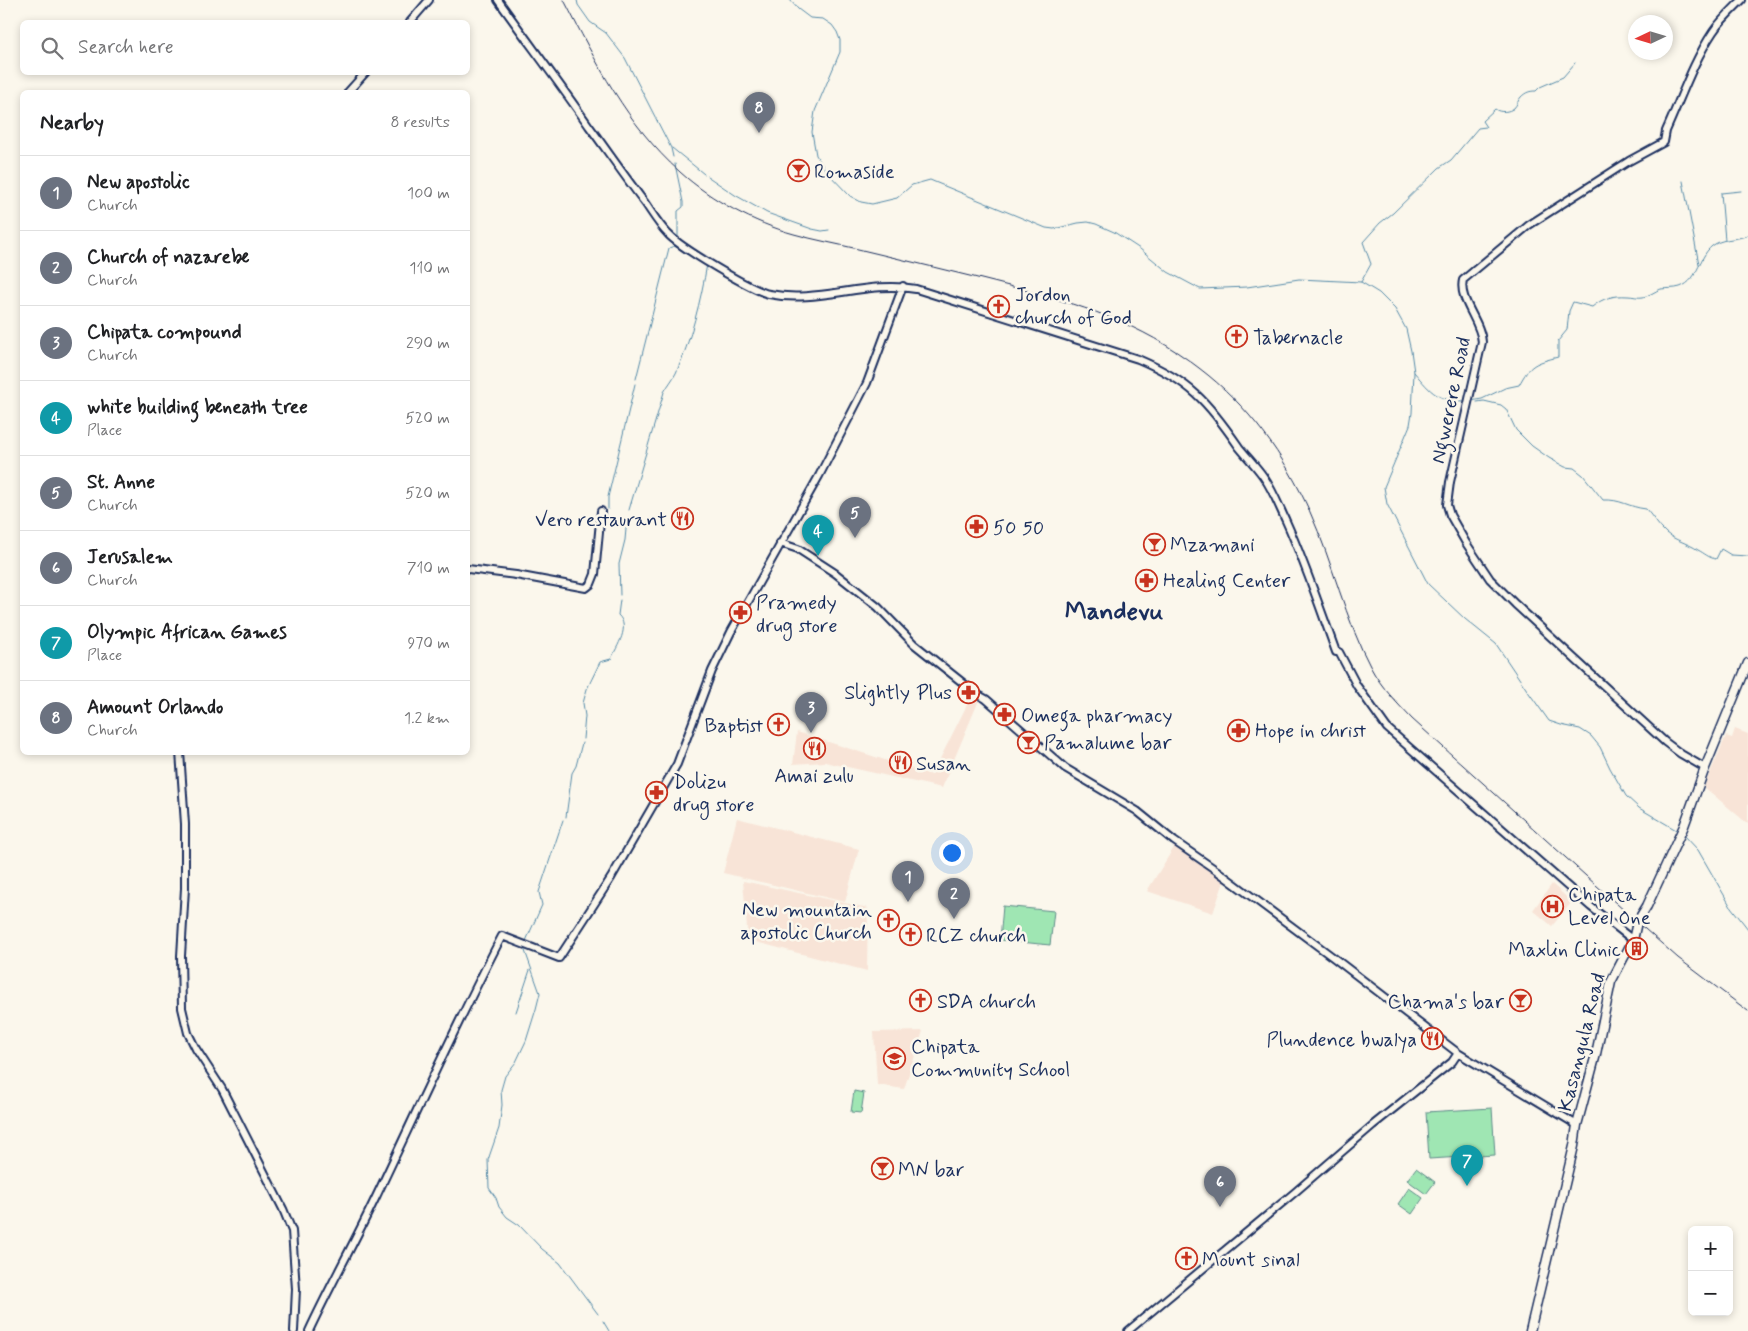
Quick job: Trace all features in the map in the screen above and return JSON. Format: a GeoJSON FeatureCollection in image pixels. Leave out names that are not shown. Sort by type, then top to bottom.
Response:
{"type":"FeatureCollection","features":[{"type":"Feature","properties":{"kind":"main road","name":"Kasangula Road"},"geometry":{"type":"LineString","coordinates":[[1530,1331],[1574,1146],[1577,1125],[1596,1054],[1611,982],[1633,940],[1637,922],[1647,906],[1684,826],[1705,768],[1748,663]]}},
{"type":"Feature","properties":{"kind":"street"},"geometry":{"type":"LineString","coordinates":[[412,20],[429,0]]}},
{"type":"Feature","properties":{"kind":"street"},"geometry":{"type":"LineString","coordinates":[[498,0],[668,234],[687,249],[751,286],[768,294],[788,296],[812,296],[903,286],[990,311],[1120,353],[1170,374],[1188,386],[1219,418],[1248,460],[1264,477],[1301,556],[1336,652],[1339,652],[1361,692],[1387,728],[1591,907],[1633,940]]}},
{"type":"Feature","properties":{"kind":"street","name":"Ngwerere Road"},"geometry":{"type":"LineString","coordinates":[[1705,768],[1665,742],[1490,579],[1466,543],[1450,515],[1447,505],[1450,482],[1482,339],[1481,331],[1462,290],[1463,280],[1529,225],[1629,161],[1664,142],[1666,131],[1704,48],[1725,16],[1742,0]]}},
{"type":"Feature","properties":{"kind":"street"},"geometry":{"type":"LineString","coordinates":[[350,90],[363,75]]}},
{"type":"Feature","properties":{"kind":"street"},"geometry":{"type":"LineString","coordinates":[[309,1331],[374,1201],[443,1053],[502,936],[559,958],[611,878],[677,764],[712,671],[731,632],[822,469],[867,383],[903,286]]}},
{"type":"Feature","properties":{"kind":"street"},"geometry":{"type":"LineString","coordinates":[[470,569],[516,575],[586,588],[591,584],[595,574],[602,511]]}},
{"type":"Feature","properties":{"kind":"street"},"geometry":{"type":"LineString","coordinates":[[780,543],[798,549],[835,573],[878,607],[914,644],[986,699],[1066,768],[1137,810],[1174,841],[1334,958],[1458,1053],[1577,1125]]}},
{"type":"Feature","properties":{"kind":"street"},"geometry":{"type":"LineString","coordinates":[[180,755],[185,824],[186,888],[181,956],[182,1008],[188,1033],[222,1089],[283,1209],[292,1231],[296,1289],[294,1331]]}},
{"type":"Feature","properties":{"kind":"street"},"geometry":{"type":"LineString","coordinates":[[1128,1331],[1294,1193],[1372,1125],[1452,1062],[1458,1053]]}},
{"type":"Feature","properties":{"kind":"shaded area"},"geometry":{"type":"Polygon","coordinates":[[[975,691],[999,705],[991,706],[979,700],[942,788],[825,762],[793,764],[797,732],[932,775],[975,691]]]}},
{"type":"Feature","properties":{"kind":"shaded area"},"geometry":{"type":"Polygon","coordinates":[[[1735,729],[1748,734],[1748,824],[1704,787],[1726,736],[1732,738],[1735,729]]]}},
{"type":"Feature","properties":{"kind":"shaded area"},"geometry":{"type":"Polygon","coordinates":[[[737,818],[859,849],[845,902],[723,873],[737,818]]]}},
{"type":"Feature","properties":{"kind":"shaded area"},"geometry":{"type":"Polygon","coordinates":[[[1178,841],[1226,876],[1213,913],[1147,891],[1178,841]]]}},
{"type":"Feature","properties":{"kind":"shaded area"},"geometry":{"type":"Polygon","coordinates":[[[743,881],[868,908],[867,971],[748,940],[743,881]]]}},
{"type":"Feature","properties":{"kind":"shaded area","name":"Chipata Level One"},"geometry":{"type":"Polygon","coordinates":[[[1552,884],[1572,902],[1552,926],[1533,910],[1552,884]]]}},
{"type":"Feature","properties":{"kind":"shaded area","name":"Chipata Community School"},"geometry":{"type":"Polygon","coordinates":[[[923,1031],[904,1089],[877,1085],[874,1032],[923,1031]]]}},
{"type":"Feature","properties":{"kind":"green space"},"geometry":{"type":"Polygon","coordinates":[[[1003,906],[1054,911],[1050,945],[1000,940],[1003,906]]]}},
{"type":"Feature","properties":{"kind":"green space"},"geometry":{"type":"Polygon","coordinates":[[[854,1091],[864,1093],[861,1113],[851,1112],[854,1091]]]}},
{"type":"Feature","properties":{"kind":"green space"},"geometry":{"type":"Polygon","coordinates":[[[1492,1108],[1495,1155],[1429,1159],[1426,1112],[1492,1108]]]}},
{"type":"Feature","properties":{"kind":"green space"},"geometry":{"type":"Polygon","coordinates":[[[1416,1168],[1435,1182],[1426,1194],[1407,1180],[1416,1168]]]}},
{"type":"Feature","properties":{"kind":"green space"},"geometry":{"type":"Polygon","coordinates":[[[1409,1188],[1423,1198],[1412,1214],[1398,1204],[1409,1188]]]}},
{"type":"Feature","properties":{"kind":"waterway"},"geometry":{"type":"LineString","coordinates":[[577,0],[578,5],[590,22],[606,33],[625,58],[671,148],[673,157]]}},
{"type":"Feature","properties":{"kind":"waterway"},"geometry":{"type":"LineString","coordinates":[[790,0],[810,18],[823,19],[832,25],[840,40],[840,52],[815,111],[812,132],[816,155],[826,171],[850,196],[861,202],[872,204],[897,198],[912,185],[930,180],[1046,228],[1054,229],[1088,222],[1096,224],[1114,232],[1140,249],[1168,272],[1200,289],[1247,287],[1299,279],[1361,282],[1379,293],[1395,309],[1406,329],[1414,372],[1410,425],[1384,487],[1387,504],[1428,584],[1465,619],[1496,644],[1549,721],[1580,729],[1591,736],[1600,747],[1626,796],[1639,808],[1678,831]]}},
{"type":"Feature","properties":{"kind":"waterway"},"geometry":{"type":"LineString","coordinates":[[1361,282],[1371,264],[1363,242],[1380,223],[1393,213],[1439,168],[1451,160],[1478,128],[1486,127],[1482,121],[1495,109],[1502,111],[1512,109],[1525,94],[1536,91],[1540,87],[1563,77],[1575,63]]}},
{"type":"Feature","properties":{"kind":"waterway"},"geometry":{"type":"LineString","coordinates":[[672,148],[704,174]]}},
{"type":"Feature","properties":{"kind":"waterway"},"geometry":{"type":"LineString","coordinates":[[675,164],[683,202],[683,207],[678,211],[678,237]]}},
{"type":"Feature","properties":{"kind":"waterway"},"geometry":{"type":"LineString","coordinates":[[707,176],[767,213],[812,229],[829,230]]}},
{"type":"Feature","properties":{"kind":"waterway"},"geometry":{"type":"LineString","coordinates":[[1683,181],[1699,264]]}},
{"type":"Feature","properties":{"kind":"waterway"},"geometry":{"type":"LineString","coordinates":[[1725,240],[1721,193],[1741,191]]}},
{"type":"Feature","properties":{"kind":"waterway"},"geometry":{"type":"LineString","coordinates":[[1470,401],[1482,399],[1505,388],[1519,385],[1526,373],[1534,365],[1558,357],[1558,341],[1567,330],[1569,311],[1573,302],[1592,307],[1604,299],[1623,296],[1643,297],[1661,289],[1680,287],[1692,279],[1709,248],[1723,241],[1748,235]]}},
{"type":"Feature","properties":{"kind":"waterway"},"geometry":{"type":"LineString","coordinates":[[636,379],[669,248],[674,246],[693,256]]}},
{"type":"Feature","properties":{"kind":"waterway"},"geometry":{"type":"LineString","coordinates":[[629,510],[664,392],[676,373],[691,334],[699,306],[707,264]]}},
{"type":"Feature","properties":{"kind":"waterway"},"geometry":{"type":"LineString","coordinates":[[1414,372],[1436,394],[1456,401],[1466,401]]}},
{"type":"Feature","properties":{"kind":"waterway"},"geometry":{"type":"LineString","coordinates":[[608,509],[608,497],[635,384]]}},
{"type":"Feature","properties":{"kind":"waterway"},"geometry":{"type":"LineString","coordinates":[[1477,402],[1484,401],[1501,405],[1506,409],[1516,430],[1532,446],[1565,467],[1574,468],[1583,475],[1603,500],[1646,509],[1666,533],[1711,558],[1716,559],[1721,549],[1731,555],[1748,556]]}},
{"type":"Feature","properties":{"kind":"waterway"},"geometry":{"type":"LineString","coordinates":[[620,595],[619,564],[625,540],[627,518]]}},
{"type":"Feature","properties":{"kind":"waterway"},"geometry":{"type":"LineString","coordinates":[[583,739],[585,716],[583,703],[587,689],[600,662],[611,659],[622,637],[623,625],[618,615],[620,600]]}},
{"type":"Feature","properties":{"kind":"waterway"},"geometry":{"type":"LineString","coordinates":[[566,817],[572,773],[576,766],[582,743]]}},
{"type":"Feature","properties":{"kind":"waterway"},"geometry":{"type":"LineString","coordinates":[[526,941],[542,905],[539,892],[563,820]]}},
{"type":"Feature","properties":{"kind":"waterway"},"geometry":{"type":"LineString","coordinates":[[1684,835],[1698,850],[1731,907],[1748,929]]}},
{"type":"Feature","properties":{"kind":"waterway"},"geometry":{"type":"LineString","coordinates":[[524,948],[540,993],[526,1041],[516,1062],[505,1076],[501,1090],[502,1105],[499,1128],[488,1160],[489,1188],[496,1198],[499,1207],[507,1217],[519,1225],[542,1249],[560,1263],[598,1314]]}},
{"type":"Feature","properties":{"kind":"waterway"},"geometry":{"type":"LineString","coordinates":[[516,1012],[530,970]]}},
{"type":"Feature","properties":{"kind":"waterway"},"geometry":{"type":"LineString","coordinates":[[603,1321],[609,1331]]}},
{"type":"Feature","properties":{"kind":"railway"},"geometry":{"type":"LineString","coordinates":[[564,0],[614,92],[644,134],[680,172],[719,201],[764,224],[794,234],[990,281],[1085,308],[1154,338],[1177,352],[1217,383],[1234,398],[1264,433],[1289,471],[1318,531],[1346,611],[1362,649],[1375,675],[1390,695],[1412,719],[1637,922],[1678,958],[1748,1011]]}},
{"type":"Feature","properties":{"kind":"place","name":"Amount Orlando"},"geometry":{"type":"Point","coordinates":[759,133]}},
{"type":"Feature","properties":{"kind":"place","name":"Romaside"},"geometry":{"type":"Point","coordinates":[798,171]}},
{"type":"Feature","properties":{"kind":"place","name":"Jordon church of God"},"geometry":{"type":"Point","coordinates":[999,306]}},
{"type":"Feature","properties":{"kind":"place","name":"Tabernacle"},"geometry":{"type":"Point","coordinates":[1237,337]}},
{"type":"Feature","properties":{"kind":"place","name":"Vero restaurant"},"geometry":{"type":"Point","coordinates":[683,519]}},
{"type":"Feature","properties":{"kind":"place","name":"50 50"},"geometry":{"type":"Point","coordinates":[977,527]}},
{"type":"Feature","properties":{"kind":"place","name":"St. Anne"},"geometry":{"type":"Point","coordinates":[855,538]}},
{"type":"Feature","properties":{"kind":"place","name":"Mzamani"},"geometry":{"type":"Point","coordinates":[1154,544]}},
{"type":"Feature","properties":{"kind":"place","name":"white building beneath tree"},"geometry":{"type":"Point","coordinates":[818,556]}},
{"type":"Feature","properties":{"kind":"place","name":"Healing Center"},"geometry":{"type":"Point","coordinates":[1147,580]}},
{"type":"Feature","properties":{"kind":"place","name":"Pramedy drug store"},"geometry":{"type":"Point","coordinates":[740,613]}},
{"type":"Feature","properties":{"kind":"place","name":"Slightly Plus"},"geometry":{"type":"Point","coordinates":[968,692]}},
{"type":"Feature","properties":{"kind":"place","name":"Omega pharmacy"},"geometry":{"type":"Point","coordinates":[1005,715]}},
{"type":"Feature","properties":{"kind":"place","name":"Baptist"},"geometry":{"type":"Point","coordinates":[779,725]}},
{"type":"Feature","properties":{"kind":"place","name":"Hope in christ"},"geometry":{"type":"Point","coordinates":[1239,730]}},
{"type":"Feature","properties":{"kind":"place","name":"Chipata compound"},"geometry":{"type":"Point","coordinates":[811,733]}},
{"type":"Feature","properties":{"kind":"place","name":"Pamalume bar"},"geometry":{"type":"Point","coordinates":[1028,742]}},
{"type":"Feature","properties":{"kind":"place","name":"Amai zulu"},"geometry":{"type":"Point","coordinates":[814,749]}},
{"type":"Feature","properties":{"kind":"place","name":"Susan"},"geometry":{"type":"Point","coordinates":[900,763]}},
{"type":"Feature","properties":{"kind":"place","name":"Dolizu drug store"},"geometry":{"type":"Point","coordinates":[657,793]}},
{"type":"Feature","properties":{"kind":"place","name":"New apostolic"},"geometry":{"type":"Point","coordinates":[908,902]}},
{"type":"Feature","properties":{"kind":"place","name":"Chipata Level One"},"geometry":{"type":"Point","coordinates":[1552,906]}},
{"type":"Feature","properties":{"kind":"place","name":"Church of nazarebe"},"geometry":{"type":"Point","coordinates":[954,919]}},
{"type":"Feature","properties":{"kind":"place","name":"New mountain apostolic Church"},"geometry":{"type":"Point","coordinates":[888,921]}},
{"type":"Feature","properties":{"kind":"place","name":"RCZ church"},"geometry":{"type":"Point","coordinates":[910,935]}},
{"type":"Feature","properties":{"kind":"place","name":"Maxlin Clinic"},"geometry":{"type":"Point","coordinates":[1637,949]}},
{"type":"Feature","properties":{"kind":"place","name":"SDA church"},"geometry":{"type":"Point","coordinates":[921,1001]}},
{"type":"Feature","properties":{"kind":"place","name":"Chama's bar"},"geometry":{"type":"Point","coordinates":[1520,1001]}},
{"type":"Feature","properties":{"kind":"place","name":"Plundence bwalya"},"geometry":{"type":"Point","coordinates":[1433,1039]}},
{"type":"Feature","properties":{"kind":"place","name":"Chipata Community School"},"geometry":{"type":"Point","coordinates":[895,1058]}},
{"type":"Feature","properties":{"kind":"place","name":"MN bar"},"geometry":{"type":"Point","coordinates":[882,1169]}},
{"type":"Feature","properties":{"kind":"place","name":"Olympic African Games"},"geometry":{"type":"Point","coordinates":[1467,1186]}},
{"type":"Feature","properties":{"kind":"place","name":"Jerusalem"},"geometry":{"type":"Point","coordinates":[1220,1207]}},
{"type":"Feature","properties":{"kind":"place","name":"Mount sinal"},"geometry":{"type":"Point","coordinates":[1186,1259]}},
{"type":"Feature","properties":{"kind":"district","name":"Mandevu"},"geometry":{"type":"Point","coordinates":[1114,610]}}]}
